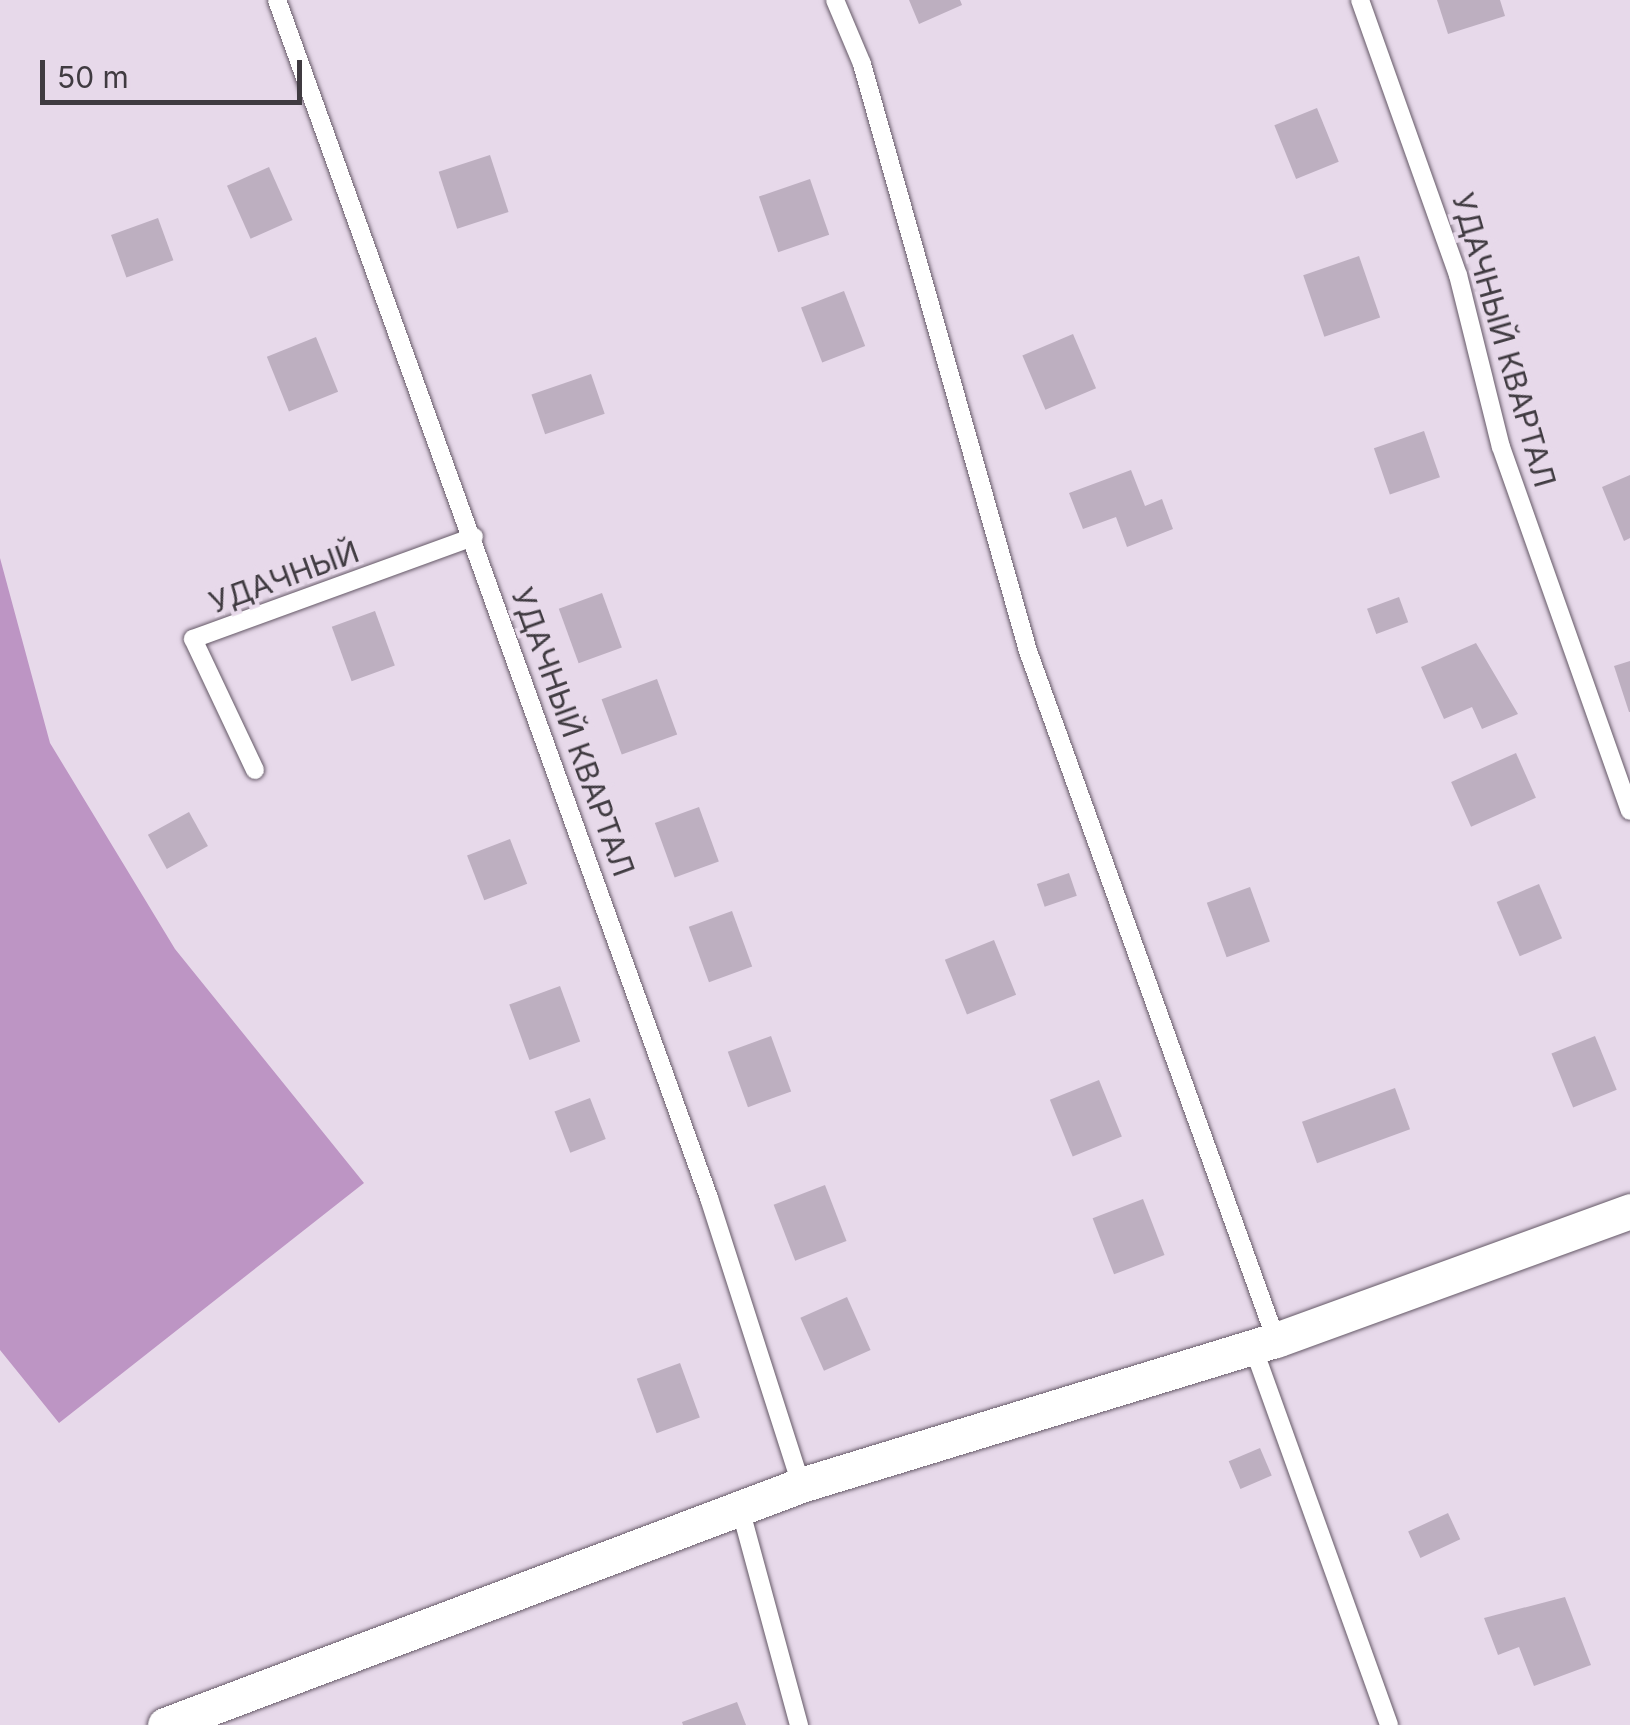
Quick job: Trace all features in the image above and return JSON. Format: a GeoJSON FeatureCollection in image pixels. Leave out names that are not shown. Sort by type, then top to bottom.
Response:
{"type":"FeatureCollection","features":[{"type":"Feature","properties":{"kind":"street"},"geometry":{"type":"LineString","coordinates":[[165,1725],[802,1485],[1264,1343],[1630,1211]]}},
{"type":"Feature","properties":{"kind":"lane"},"geometry":{"type":"LineString","coordinates":[[835,0],[862,64],[1028,651],[1264,1343],[1389,1725]]}},
{"type":"Feature","properties":{"kind":"lane","name":"УДАЧНЫЙ КВАРТАЛ"},"geometry":{"type":"LineString","coordinates":[[1360,0],[1458,274],[1501,447],[1630,811]]}},
{"type":"Feature","properties":{"kind":"lane","name":"УДАЧНЫЙ КВАРТАЛ"},"geometry":{"type":"LineString","coordinates":[[277,1],[474,537],[802,1485]]}},
{"type":"Feature","properties":{"kind":"lane","name":"УДАЧНЫЙ"},"geometry":{"type":"LineString","coordinates":[[255,770],[193,639],[474,537]]}},
{"type":"Feature","properties":{"kind":"lane"},"geometry":{"type":"LineString","coordinates":[[740,1508],[800,1725]]}},
{"type":"Feature","properties":{"kind":"shaded area"},"geometry":{"type":"Polygon","coordinates":[[[0,558],[50,743],[175,949],[364,1183],[59,1423],[0,1350],[0,558]]]}},
{"type":"Feature","properties":{"kind":"building"},"geometry":{"type":"Polygon","coordinates":[[[909,0],[960,0],[962,5],[919,24],[909,0]]]}},
{"type":"Feature","properties":{"kind":"building"},"geometry":{"type":"Polygon","coordinates":[[[1437,0],[1500,0],[1505,16],[1448,34],[1437,0]]]}},
{"type":"Feature","properties":{"kind":"building"},"geometry":{"type":"Polygon","coordinates":[[[1317,108],[1339,162],[1296,179],[1274,125],[1317,108]]]}},
{"type":"Feature","properties":{"kind":"building"},"geometry":{"type":"Polygon","coordinates":[[[490,155],[509,212],[457,229],[439,172],[490,155]]]}},
{"type":"Feature","properties":{"kind":"building"},"geometry":{"type":"Polygon","coordinates":[[[269,167],[293,220],[251,239],[227,186],[269,167]]]}},
{"type":"Feature","properties":{"kind":"building"},"geometry":{"type":"Polygon","coordinates":[[[810,179],[829,235],[778,252],[759,197],[810,179]]]}},
{"type":"Feature","properties":{"kind":"building"},"geometry":{"type":"Polygon","coordinates":[[[158,218],[173,260],[126,277],[111,235],[158,218]]]}},
{"type":"Feature","properties":{"kind":"building"},"geometry":{"type":"Polygon","coordinates":[[[1359,256],[1380,317],[1324,337],[1303,275],[1359,256]]]}},
{"type":"Feature","properties":{"kind":"building"},"geometry":{"type":"Polygon","coordinates":[[[844,291],[865,346],[822,363],[801,307],[844,291]]]}},
{"type":"Feature","properties":{"kind":"building"},"geometry":{"type":"Polygon","coordinates":[[[1073,334],[1096,388],[1045,410],[1022,355],[1073,334]]]}},
{"type":"Feature","properties":{"kind":"building"},"geometry":{"type":"Polygon","coordinates":[[[316,337],[338,392],[289,412],[267,357],[316,337]]]}},
{"type":"Feature","properties":{"kind":"building"},"geometry":{"type":"Polygon","coordinates":[[[591,374],[605,414],[545,434],[531,395],[591,374]]]}},
{"type":"Feature","properties":{"kind":"building"},"geometry":{"type":"Polygon","coordinates":[[[1424,431],[1440,477],[1390,495],[1374,448],[1424,431]]]}},
{"type":"Feature","properties":{"kind":"building"},"geometry":{"type":"Polygon","coordinates":[[[1131,470],[1145,506],[1162,499],[1173,529],[1127,547],[1116,517],[1083,529],[1069,493],[1131,470]]]}},
{"type":"Feature","properties":{"kind":"building"},"geometry":{"type":"Polygon","coordinates":[[[1630,475],[1630,538],[1624,541],[1602,487],[1630,475]]]}},
{"type":"Feature","properties":{"kind":"building"},"geometry":{"type":"Polygon","coordinates":[[[602,593],[622,648],[579,663],[559,609],[602,593]]]}},
{"type":"Feature","properties":{"kind":"building"},"geometry":{"type":"Polygon","coordinates":[[[1399,597],[1408,622],[1376,634],[1367,609],[1399,597]]]}},
{"type":"Feature","properties":{"kind":"building"},"geometry":{"type":"Polygon","coordinates":[[[375,611],[395,666],[352,681],[332,627],[375,611]]]}},
{"type":"Feature","properties":{"kind":"building"},"geometry":{"type":"Polygon","coordinates":[[[1476,643],[1518,714],[1482,729],[1472,707],[1444,719],[1421,667],[1476,643]]]}},
{"type":"Feature","properties":{"kind":"building"},"geometry":{"type":"Polygon","coordinates":[[[1630,661],[1630,712],[1629,712],[1614,666],[1630,661]]]}},
{"type":"Feature","properties":{"kind":"building"},"geometry":{"type":"Polygon","coordinates":[[[657,679],[677,734],[622,755],[602,699],[657,679]]]}},
{"type":"Feature","properties":{"kind":"building"},"geometry":{"type":"Polygon","coordinates":[[[1516,753],[1536,798],[1471,827],[1451,782],[1516,753]]]}},
{"type":"Feature","properties":{"kind":"building"},"geometry":{"type":"Polygon","coordinates":[[[699,807],[719,862],[675,878],[655,823],[699,807]]]}},
{"type":"Feature","properties":{"kind":"building"},"geometry":{"type":"Polygon","coordinates":[[[189,812],[208,846],[167,869],[148,835],[189,812]]]}},
{"type":"Feature","properties":{"kind":"building"},"geometry":{"type":"Polygon","coordinates":[[[510,839],[527,884],[484,900],[467,855],[510,839]]]}},
{"type":"Feature","properties":{"kind":"building"},"geometry":{"type":"Polygon","coordinates":[[[1069,873],[1077,896],[1045,907],[1037,884],[1069,873]]]}},
{"type":"Feature","properties":{"kind":"building"},"geometry":{"type":"Polygon","coordinates":[[[1539,884],[1562,938],[1520,956],[1497,902],[1539,884]]]}},
{"type":"Feature","properties":{"kind":"building"},"geometry":{"type":"Polygon","coordinates":[[[1250,887],[1270,942],[1227,957],[1207,903],[1250,887]]]}},
{"type":"Feature","properties":{"kind":"building"},"geometry":{"type":"Polygon","coordinates":[[[732,911],[752,966],[709,982],[689,927],[732,911]]]}},
{"type":"Feature","properties":{"kind":"building"},"geometry":{"type":"Polygon","coordinates":[[[994,940],[1016,995],[967,1015],[945,960],[994,940]]]}},
{"type":"Feature","properties":{"kind":"building"},"geometry":{"type":"Polygon","coordinates":[[[560,986],[580,1041],[529,1060],[509,1004],[560,986]]]}},
{"type":"Feature","properties":{"kind":"building"},"geometry":{"type":"Polygon","coordinates":[[[771,1036],[791,1091],[748,1107],[728,1052],[771,1036]]]}},
{"type":"Feature","properties":{"kind":"building"},"geometry":{"type":"Polygon","coordinates":[[[1595,1036],[1617,1090],[1573,1107],[1551,1054],[1595,1036]]]}},
{"type":"Feature","properties":{"kind":"building"},"geometry":{"type":"Polygon","coordinates":[[[1099,1080],[1122,1137],[1073,1156],[1050,1100],[1099,1080]]]}},
{"type":"Feature","properties":{"kind":"building"},"geometry":{"type":"Polygon","coordinates":[[[1395,1088],[1410,1129],[1317,1163],[1302,1122],[1395,1088]]]}},
{"type":"Feature","properties":{"kind":"building"},"geometry":{"type":"Polygon","coordinates":[[[590,1098],[606,1139],[570,1153],[555,1112],[590,1098]]]}},
{"type":"Feature","properties":{"kind":"building"},"geometry":{"type":"Polygon","coordinates":[[[825,1185],[847,1241],[795,1261],[774,1205],[825,1185]]]}},
{"type":"Feature","properties":{"kind":"building"},"geometry":{"type":"Polygon","coordinates":[[[1143,1199],[1165,1255],[1114,1274],[1093,1218],[1143,1199]]]}},
{"type":"Feature","properties":{"kind":"building"},"geometry":{"type":"Polygon","coordinates":[[[847,1297],[871,1350],[824,1371],[800,1318],[847,1297]]]}},
{"type":"Feature","properties":{"kind":"building"},"geometry":{"type":"Polygon","coordinates":[[[680,1363],[700,1418],[657,1433],[637,1379],[680,1363]]]}},
{"type":"Feature","properties":{"kind":"building"},"geometry":{"type":"Polygon","coordinates":[[[1260,1448],[1272,1476],[1240,1489],[1229,1461],[1260,1448]]]}},
{"type":"Feature","properties":{"kind":"building"},"geometry":{"type":"Polygon","coordinates":[[[1448,1513],[1460,1539],[1420,1558],[1408,1532],[1448,1513]]]}},
{"type":"Feature","properties":{"kind":"building"},"geometry":{"type":"Polygon","coordinates":[[[1565,1597],[1591,1665],[1534,1686],[1519,1647],[1498,1655],[1484,1618],[1565,1597]]]}},
{"type":"Feature","properties":{"kind":"building"},"geometry":{"type":"Polygon","coordinates":[[[737,1702],[746,1725],[683,1725],[682,1722],[737,1702]]]}}]}
